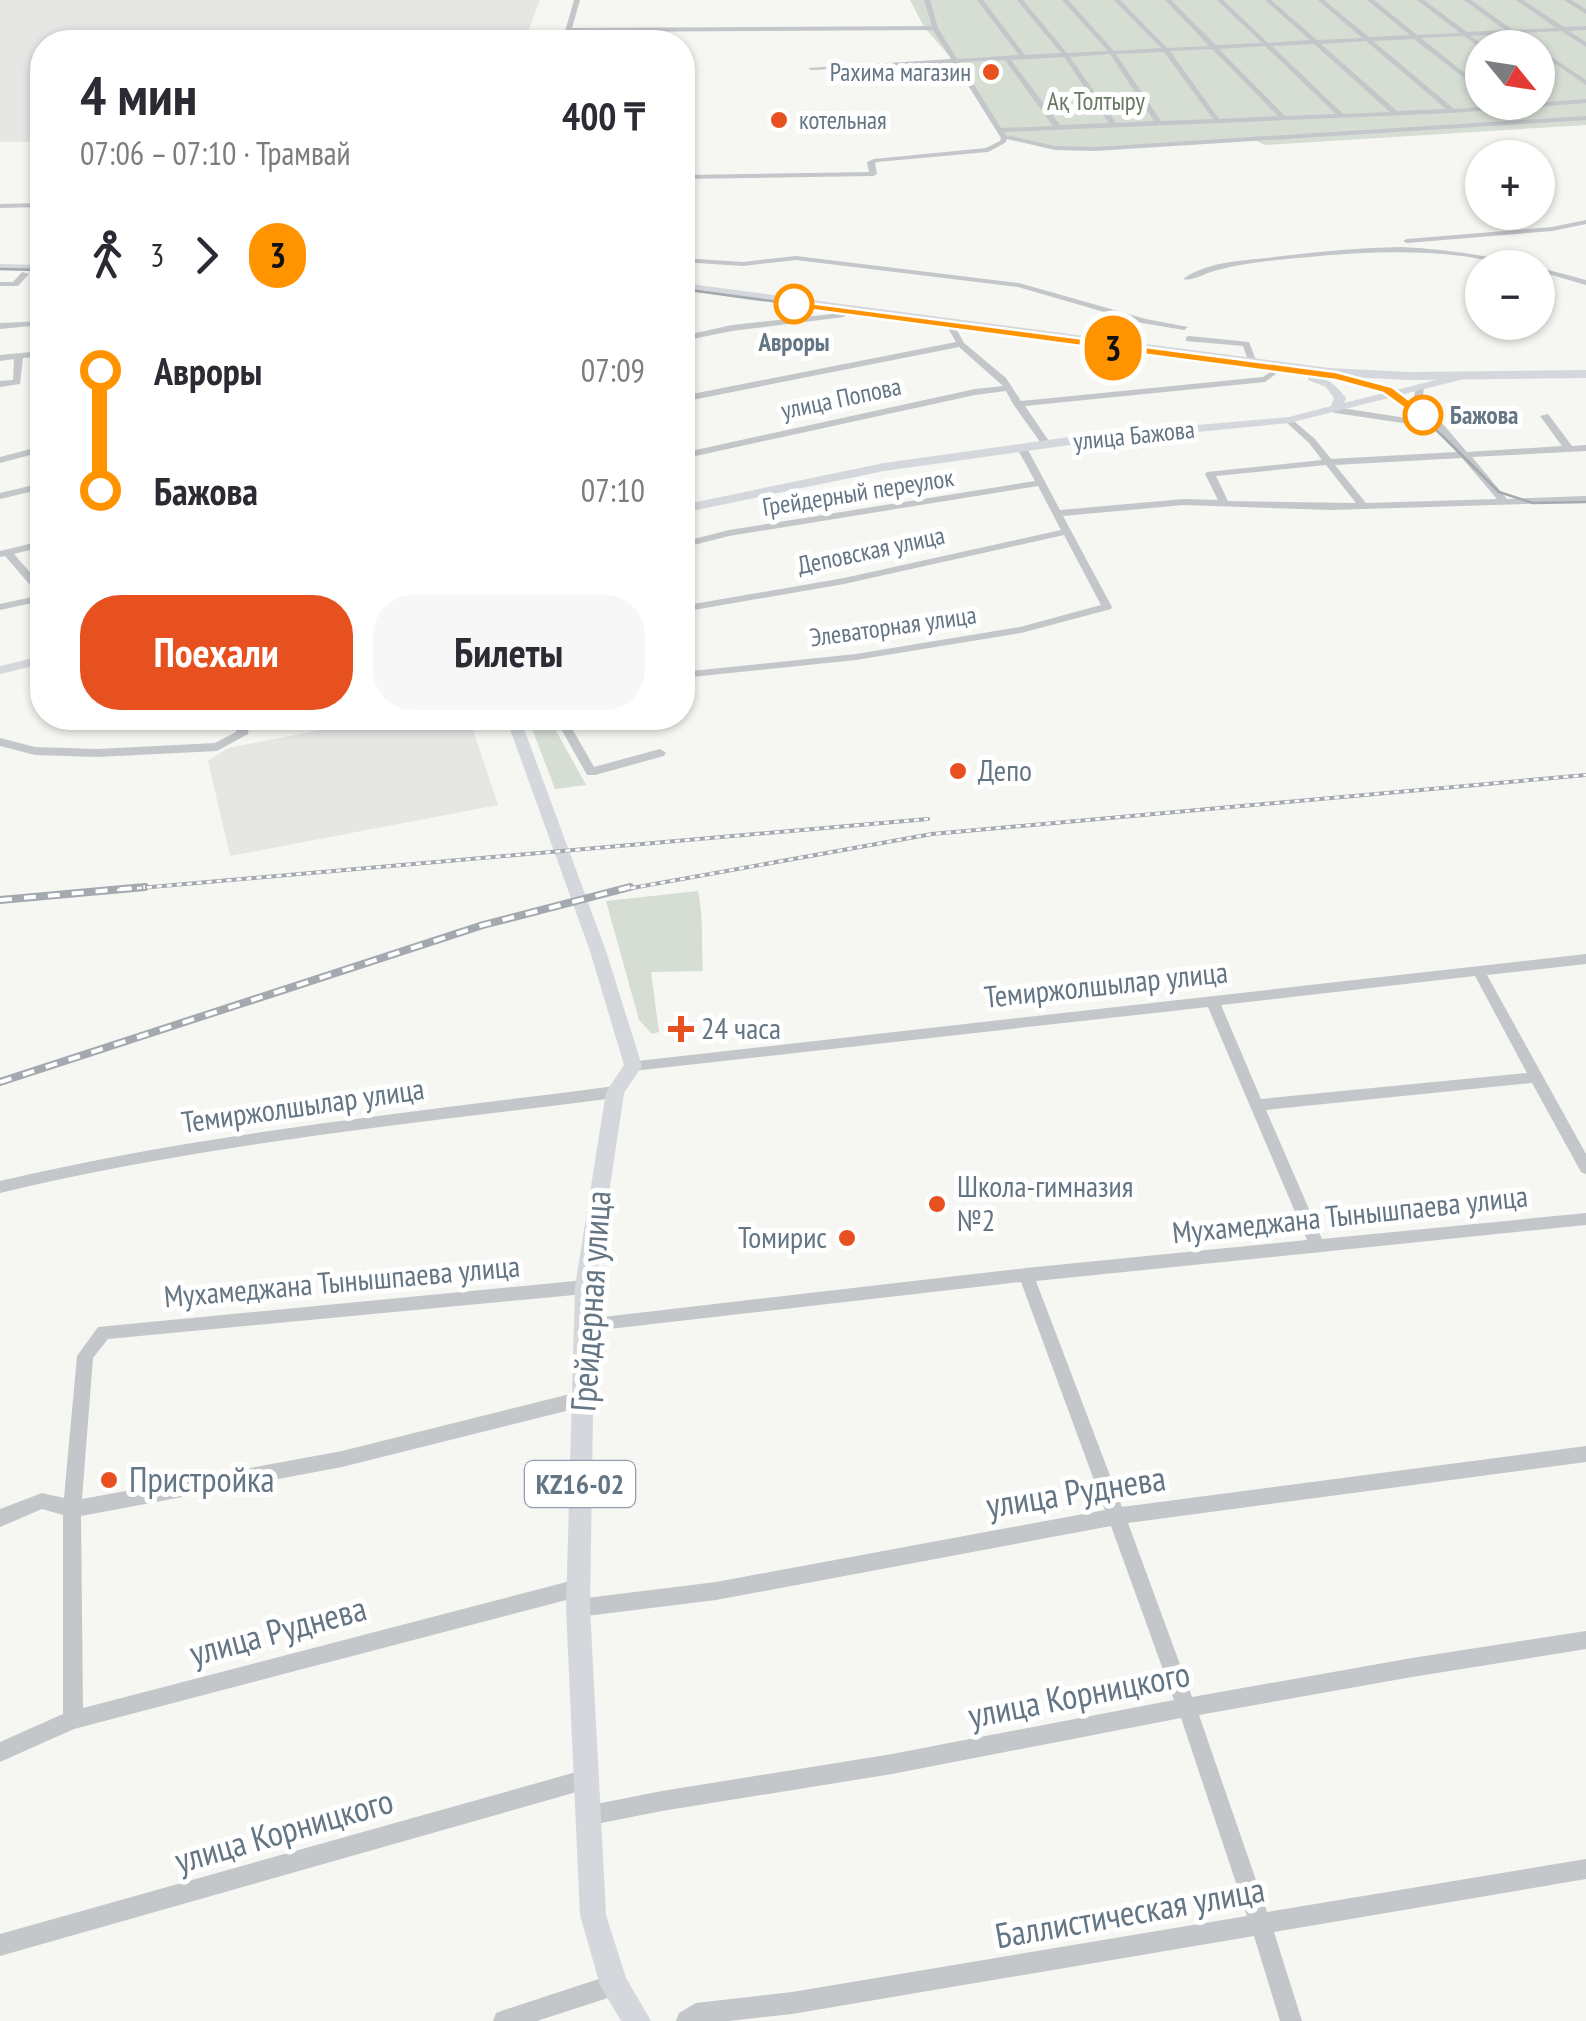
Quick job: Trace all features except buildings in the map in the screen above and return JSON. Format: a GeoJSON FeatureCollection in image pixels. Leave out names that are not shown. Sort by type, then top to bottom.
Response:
{"type":"FeatureCollection","features":[{"type":"Feature","properties":{"kind":"highway"},"geometry":{"type":"LineString","coordinates":[[0,270],[30,271]]}},
{"type":"Feature","properties":{"kind":"highway"},"geometry":{"type":"LineString","coordinates":[[0,270],[30,273]]}},
{"type":"Feature","properties":{"kind":"highway"},"geometry":{"type":"LineString","coordinates":[[695,292],[954,333],[1272,374],[1358,383],[1460,377]]}},
{"type":"Feature","properties":{"kind":"highway"},"geometry":{"type":"LineString","coordinates":[[954,333],[1370,375],[1460,377]]}},
{"type":"Feature","properties":{"kind":"highway","name":"улица Бажова"},"geometry":{"type":"LineString","coordinates":[[1460,377],[1585,374]]}},
{"type":"Feature","properties":{"kind":"main road","name":"улица Бажова"},"geometry":{"type":"LineString","coordinates":[[695,506],[884,467],[1046,444],[1289,420],[1460,377]]}},
{"type":"Feature","properties":{"kind":"main road"},"geometry":{"type":"LineString","coordinates":[[1312,378],[1337,392],[1340,398],[1336,410]]}},
{"type":"Feature","properties":{"kind":"main road"},"geometry":{"type":"LineString","coordinates":[[0,670],[30,663]]}},
{"type":"Feature","properties":{"kind":"main road"},"geometry":{"type":"LineString","coordinates":[[518,730],[598,951],[633,1066]]}},
{"type":"Feature","properties":{"kind":"main road","name":"Грейдерная улица"},"geometry":{"type":"LineString","coordinates":[[633,1066],[615,1092],[585,1287],[578,1598],[592,1915],[614,1985],[637,2021]]}},
{"type":"Feature","properties":{"kind":"street"},"geometry":{"type":"LineString","coordinates":[[577,0],[568,30],[935,28]]}},
{"type":"Feature","properties":{"kind":"street"},"geometry":{"type":"LineString","coordinates":[[695,177],[873,174],[871,162],[876,160],[988,150],[1003,142],[935,28],[927,0]]}},
{"type":"Feature","properties":{"kind":"street"},"geometry":{"type":"LineString","coordinates":[[980,0],[1023,56]]}},
{"type":"Feature","properties":{"kind":"street"},"geometry":{"type":"LineString","coordinates":[[1020,0],[1065,54],[1114,125]]}},
{"type":"Feature","properties":{"kind":"street"},"geometry":{"type":"LineString","coordinates":[[1065,0],[1112,52],[1158,122]]}},
{"type":"Feature","properties":{"kind":"street"},"geometry":{"type":"LineString","coordinates":[[1117,0],[1166,49],[1216,118]]}},
{"type":"Feature","properties":{"kind":"street"},"geometry":{"type":"LineString","coordinates":[[1168,0],[1282,117]]}},
{"type":"Feature","properties":{"kind":"street"},"geometry":{"type":"LineString","coordinates":[[1220,0],[1341,114]]}},
{"type":"Feature","properties":{"kind":"street"},"geometry":{"type":"LineString","coordinates":[[1268,0],[1394,112]]}},
{"type":"Feature","properties":{"kind":"street"},"geometry":{"type":"LineString","coordinates":[[1320,0],[1452,111]]}},
{"type":"Feature","properties":{"kind":"street"},"geometry":{"type":"LineString","coordinates":[[1370,0],[1465,76]]}},
{"type":"Feature","properties":{"kind":"street"},"geometry":{"type":"LineString","coordinates":[[1420,0],[1465,33]]}},
{"type":"Feature","properties":{"kind":"street"},"geometry":{"type":"LineString","coordinates":[[1467,0],[1509,30]]}},
{"type":"Feature","properties":{"kind":"street"},"geometry":{"type":"LineString","coordinates":[[1519,0],[1586,45]]}},
{"type":"Feature","properties":{"kind":"street"},"geometry":{"type":"LineString","coordinates":[[1567,0],[1586,12]]}},
{"type":"Feature","properties":{"kind":"street"},"geometry":{"type":"LineString","coordinates":[[1546,30],[1586,28]]}},
{"type":"Feature","properties":{"kind":"street"},"geometry":{"type":"LineString","coordinates":[[811,68],[1465,34]]}},
{"type":"Feature","properties":{"kind":"street"},"geometry":{"type":"LineString","coordinates":[[1006,58],[1059,129]]}},
{"type":"Feature","properties":{"kind":"street"},"geometry":{"type":"LineString","coordinates":[[1555,62],[1586,83]]}},
{"type":"Feature","properties":{"kind":"street"},"geometry":{"type":"LineString","coordinates":[[1557,104],[1586,101]]}},
{"type":"Feature","properties":{"kind":"street"},"geometry":{"type":"LineString","coordinates":[[1001,134],[1216,118],[1465,109]]}},
{"type":"Feature","properties":{"kind":"street"},"geometry":{"type":"LineString","coordinates":[[1001,134],[1055,148],[1095,149],[1586,118]]}},
{"type":"Feature","properties":{"kind":"street"},"geometry":{"type":"LineString","coordinates":[[0,206],[30,205]]}},
{"type":"Feature","properties":{"kind":"street"},"geometry":{"type":"LineString","coordinates":[[1187,279],[1197,273],[1252,262],[1586,222]]}},
{"type":"Feature","properties":{"kind":"street"},"geometry":{"type":"LineString","coordinates":[[1367,247],[1465,253]]}},
{"type":"Feature","properties":{"kind":"street"},"geometry":{"type":"LineString","coordinates":[[695,261],[743,264],[796,258],[1019,286],[1184,328]]}},
{"type":"Feature","properties":{"kind":"street"},"geometry":{"type":"LineString","coordinates":[[1555,273],[1586,282]]}},
{"type":"Feature","properties":{"kind":"street"},"geometry":{"type":"LineString","coordinates":[[0,284],[15,284],[25,274]]}},
{"type":"Feature","properties":{"kind":"street"},"geometry":{"type":"LineString","coordinates":[[695,336],[846,313]]}},
{"type":"Feature","properties":{"kind":"street"},"geometry":{"type":"LineString","coordinates":[[0,326],[30,324]]}},
{"type":"Feature","properties":{"kind":"street"},"geometry":{"type":"LineString","coordinates":[[695,396],[954,333],[1009,388],[1046,444]]}},
{"type":"Feature","properties":{"kind":"street"},"geometry":{"type":"LineString","coordinates":[[1189,339],[1246,344],[1253,363]]}},
{"type":"Feature","properties":{"kind":"street"},"geometry":{"type":"LineString","coordinates":[[0,358],[30,355]]}},
{"type":"Feature","properties":{"kind":"street"},"geometry":{"type":"LineString","coordinates":[[0,384],[17,382],[19,356]]}},
{"type":"Feature","properties":{"kind":"street"},"geometry":{"type":"LineString","coordinates":[[1018,404],[1264,379],[1272,374]]}},
{"type":"Feature","properties":{"kind":"street","name":"улица Попова"},"geometry":{"type":"LineString","coordinates":[[695,453],[1009,388]]}},
{"type":"Feature","properties":{"kind":"street"},"geometry":{"type":"LineString","coordinates":[[1420,388],[1417,400],[1504,501]]}},
{"type":"Feature","properties":{"kind":"street"},"geometry":{"type":"LineString","coordinates":[[1336,410],[1440,426]]}},
{"type":"Feature","properties":{"kind":"street"},"geometry":{"type":"LineString","coordinates":[[1545,416],[1569,449]]}},
{"type":"Feature","properties":{"kind":"street"},"geometry":{"type":"LineString","coordinates":[[1289,420],[1330,462],[1363,506]]}},
{"type":"Feature","properties":{"kind":"street"},"geometry":{"type":"LineString","coordinates":[[1022,448],[1068,530]]}},
{"type":"Feature","properties":{"kind":"street"},"geometry":{"type":"LineString","coordinates":[[1223,501],[1210,474],[1330,462],[1586,448]]}},
{"type":"Feature","properties":{"kind":"street"},"geometry":{"type":"LineString","coordinates":[[0,460],[30,453]]}},
{"type":"Feature","properties":{"kind":"street","name":"Грейдерный переулок"},"geometry":{"type":"LineString","coordinates":[[695,542],[1042,483]]}},
{"type":"Feature","properties":{"kind":"street"},"geometry":{"type":"LineString","coordinates":[[0,496],[30,489]]}},
{"type":"Feature","properties":{"kind":"street"},"geometry":{"type":"LineString","coordinates":[[1060,513],[1223,501],[1363,506],[1586,499]]}},
{"type":"Feature","properties":{"kind":"street","name":"Элеваторная улица"},"geometry":{"type":"LineString","coordinates":[[695,674],[856,656],[1021,630],[1108,606],[1068,530]]}},
{"type":"Feature","properties":{"kind":"street","name":"Деповская улица"},"geometry":{"type":"LineString","coordinates":[[695,607],[844,581],[1068,530]]}},
{"type":"Feature","properties":{"kind":"street"},"geometry":{"type":"LineString","coordinates":[[30,547],[4,554],[30,582]]}},
{"type":"Feature","properties":{"kind":"street"},"geometry":{"type":"LineString","coordinates":[[0,607],[30,598]]}},
{"type":"Feature","properties":{"kind":"street"},"geometry":{"type":"LineString","coordinates":[[0,742],[66,754],[217,747],[242,734],[242,730]]}},
{"type":"Feature","properties":{"kind":"street"},"geometry":{"type":"LineString","coordinates":[[569,730],[591,772],[660,753]]}},
{"type":"Feature","properties":{"kind":"street","name":"Темиржолшылар улица"},"geometry":{"type":"LineString","coordinates":[[633,1066],[1586,959]]}},
{"type":"Feature","properties":{"kind":"street"},"geometry":{"type":"LineString","coordinates":[[1478,970],[1586,1168]]}},
{"type":"Feature","properties":{"kind":"street"},"geometry":{"type":"LineString","coordinates":[[1212,1001],[1317,1246]]}},
{"type":"Feature","properties":{"kind":"street"},"geometry":{"type":"LineString","coordinates":[[1256,1105],[1537,1077]]}},
{"type":"Feature","properties":{"kind":"street","name":"Темиржолшылар улица"},"geometry":{"type":"LineString","coordinates":[[0,1188],[56,1172],[238,1138],[615,1092]]}},
{"type":"Feature","properties":{"kind":"street","name":"Мухамеджана Тынышпаева улица"},"geometry":{"type":"LineString","coordinates":[[583,1325],[1026,1275],[1586,1219]]}},
{"type":"Feature","properties":{"kind":"street"},"geometry":{"type":"LineString","coordinates":[[1026,1275],[1117,1516],[1262,1923],[1292,2021]]}},
{"type":"Feature","properties":{"kind":"street","name":"Мухамеджана Тынышпаева улица"},"geometry":{"type":"LineString","coordinates":[[72,1509],[85,1356],[104,1332],[585,1287]]}},
{"type":"Feature","properties":{"kind":"street"},"geometry":{"type":"LineString","coordinates":[[0,1518],[42,1500],[72,1509],[342,1459],[582,1399]]}},
{"type":"Feature","properties":{"kind":"street","name":"улица Руднева"},"geometry":{"type":"LineString","coordinates":[[0,1752],[73,1720],[578,1598],[716,1591],[1117,1516],[1586,1454]]}},
{"type":"Feature","properties":{"kind":"street"},"geometry":{"type":"LineString","coordinates":[[72,1509],[73,1720]]}},
{"type":"Feature","properties":{"kind":"street","name":"улица Корницкого"},"geometry":{"type":"LineString","coordinates":[[585,1816],[886,1765],[1184,1707],[1586,1640]]}},
{"type":"Feature","properties":{"kind":"street","name":"улица Корницкого"},"geometry":{"type":"LineString","coordinates":[[0,1945],[586,1779]]}},
{"type":"Feature","properties":{"kind":"street","name":"Баллистическая улица"},"geometry":{"type":"LineString","coordinates":[[687,2021],[696,2014],[792,2002],[1586,1869]]}},
{"type":"Feature","properties":{"kind":"street"},"geometry":{"type":"LineString","coordinates":[[504,2021],[614,1985]]}},
{"type":"Feature","properties":{"kind":"shaded area"},"geometry":{"type":"Polygon","coordinates":[[[0,0],[540,0],[529,30],[30,30],[30,142],[0,142],[0,0]]]}},
{"type":"Feature","properties":{"kind":"shaded area"},"geometry":{"type":"Polygon","coordinates":[[[320,730],[473,730],[498,805],[230,856],[208,761],[228,748],[320,730]]]}},
{"type":"Feature","properties":{"kind":"green space","name":"Ақ Толтыру"},"geometry":{"type":"Polygon","coordinates":[[[910,0],[1586,0],[1586,125],[1265,145],[1253,139],[1072,149],[1004,138],[953,60],[924,27],[910,0]]]}},
{"type":"Feature","properties":{"kind":"green space"},"geometry":{"type":"Polygon","coordinates":[[[533,730],[556,730],[586,785],[555,789],[533,730]]]}},
{"type":"Feature","properties":{"kind":"green space"},"geometry":{"type":"Polygon","coordinates":[[[698,891],[703,971],[651,972],[659,1032],[652,1034],[639,1020],[606,901],[698,891]]]}},
{"type":"Feature","properties":{"kind":"tram line"},"geometry":{"type":"LineString","coordinates":[[0,269],[30,270]]}},
{"type":"Feature","properties":{"kind":"tram line"},"geometry":{"type":"LineString","coordinates":[[695,291],[1353,380],[1388,390],[1409,403],[1499,492],[1533,503],[1586,502]]}},
{"type":"Feature","properties":{"kind":"tram line","name":"3"},"geometry":{"type":"LineString","coordinates":[[794,304],[1336,376],[1388,390],[1423,415]]}},
{"type":"Feature","properties":{"kind":"railway"},"geometry":{"type":"LineString","coordinates":[[621,890],[932,834],[1586,775]]}},
{"type":"Feature","properties":{"kind":"railway"},"geometry":{"type":"LineString","coordinates":[[117,890],[928,819]]}},
{"type":"Feature","properties":{"kind":"railway"},"geometry":{"type":"LineString","coordinates":[[0,900],[145,887]]}},
{"type":"Feature","properties":{"kind":"railway"},"geometry":{"type":"LineString","coordinates":[[0,1082],[483,925],[630,887]]}},
{"type":"Feature","properties":{"kind":"place","name":"Рахима магазин"},"geometry":{"type":"Point","coordinates":[991,72]}},
{"type":"Feature","properties":{"kind":"place","name":"котельная"},"geometry":{"type":"Point","coordinates":[779,120]}},
{"type":"Feature","properties":{"kind":"place","name":"Авроры"},"geometry":{"type":"Point","coordinates":[794,304]}},
{"type":"Feature","properties":{"kind":"place","name":"Бажова"},"geometry":{"type":"Point","coordinates":[1423,415]}},
{"type":"Feature","properties":{"kind":"place","name":"Депо"},"geometry":{"type":"Point","coordinates":[958,771]}},
{"type":"Feature","properties":{"kind":"place","name":"24 часа"},"geometry":{"type":"Point","coordinates":[681,1029]}},
{"type":"Feature","properties":{"kind":"place","name":"Школа-гимназия №2"},"geometry":{"type":"Point","coordinates":[937,1204]}},
{"type":"Feature","properties":{"kind":"place","name":"Томирис"},"geometry":{"type":"Point","coordinates":[847,1238]}},
{"type":"Feature","properties":{"kind":"place","name":"Пристройка"},"geometry":{"type":"Point","coordinates":[109,1480]}}]}
